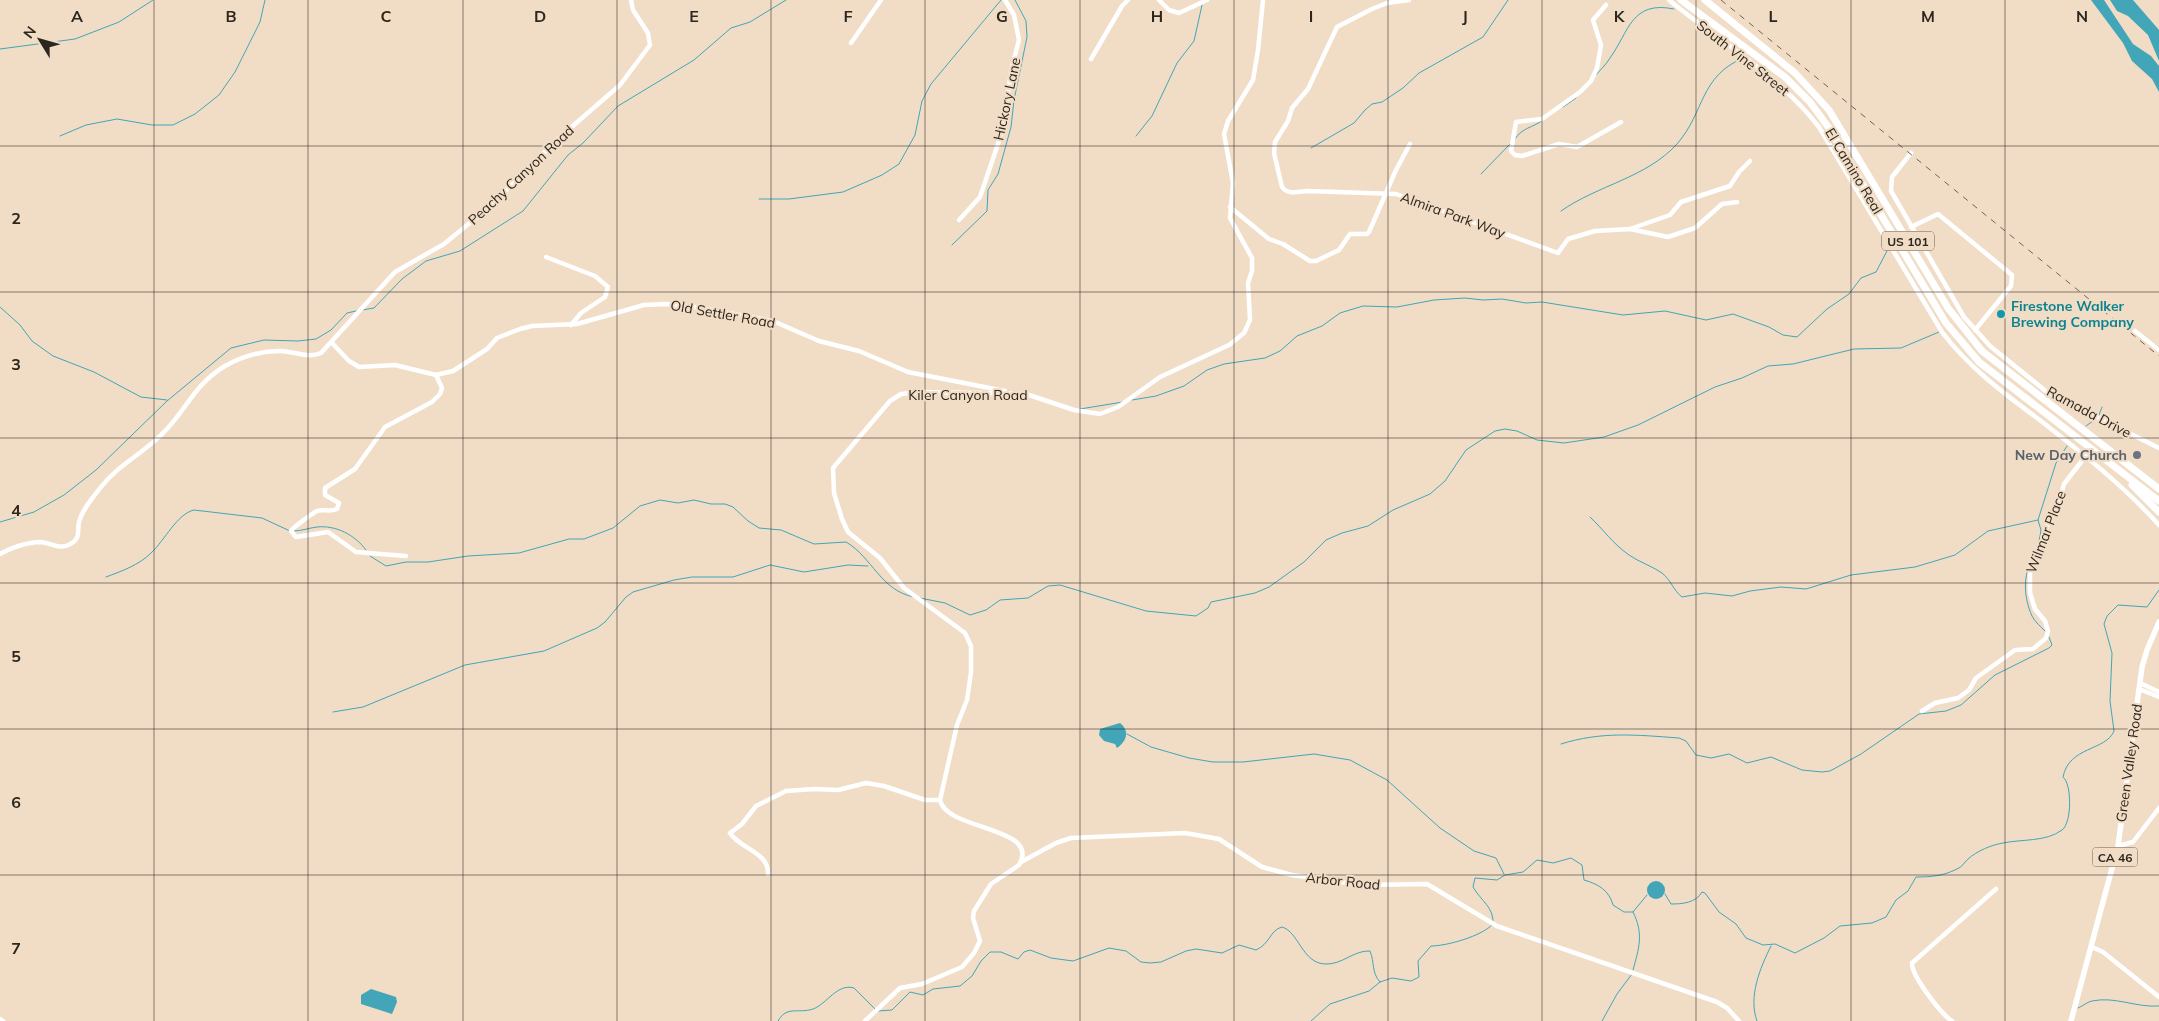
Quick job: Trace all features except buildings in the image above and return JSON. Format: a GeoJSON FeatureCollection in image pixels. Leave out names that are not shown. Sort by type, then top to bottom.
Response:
{"type":"FeatureCollection","features":[{"type":"Feature","properties":{"kind":"highway","name":"El Camino Real"},"geometry":{"type":"LineString","coordinates":[[1681,0],[1770,65],[1810,102],[1830,128],[1946,323],[1967,350],[2001,380],[2159,501]]}},
{"type":"Feature","properties":{"kind":"highway","name":"El Camino Real"},"geometry":{"type":"LineString","coordinates":[[1705,0],[1795,73],[1829,110],[1948,308],[1982,351],[2159,489]]}},
{"type":"Feature","properties":{"kind":"highway"},"geometry":{"type":"LineString","coordinates":[[2112,465],[2159,512]]}},
{"type":"Feature","properties":{"kind":"highway"},"geometry":{"type":"LineString","coordinates":[[2135,470],[2159,484]]}},
{"type":"Feature","properties":{"kind":"main road","name":"Green Valley Road"},"geometry":{"type":"LineString","coordinates":[[2071,1021],[2118,846],[2140,686],[2147,650],[2159,622]]}},
{"type":"Feature","properties":{"kind":"street","name":"Peachy Canyon Road"},"geometry":{"type":"LineString","coordinates":[[0,554],[33,542],[57,547],[73,543],[78,536],[79,523],[84,511],[108,478],[162,434],[190,396],[211,375],[228,365],[262,353],[278,351],[315,355],[325,351],[395,272],[444,244],[488,208],[560,137],[620,85],[650,46],[648,33],[633,10],[631,0]]}},
{"type":"Feature","properties":{"kind":"street"},"geometry":{"type":"LineString","coordinates":[[851,44],[881,0]]}},
{"type":"Feature","properties":{"kind":"street","name":"Hickory Lane"},"geometry":{"type":"LineString","coordinates":[[959,220],[980,197],[1003,129],[1011,72],[1019,40],[1014,16],[1005,0]]}},
{"type":"Feature","properties":{"kind":"street"},"geometry":{"type":"LineString","coordinates":[[1091,59],[1122,6],[1128,0]]}},
{"type":"Feature","properties":{"kind":"street"},"geometry":{"type":"LineString","coordinates":[[1159,0],[1173,13],[1179,13],[1204,2]]}},
{"type":"Feature","properties":{"kind":"street","name":"Kiler Canyon Road"},"geometry":{"type":"LineString","coordinates":[[940,800],[957,725],[967,700],[971,672],[971,651],[965,633],[904,588],[880,558],[848,532],[834,493],[833,468],[894,397],[920,392],[1011,393],[1034,395],[1074,410],[1100,414],[1118,407],[1160,377],[1229,345],[1241,337],[1247,329],[1250,320],[1248,283],[1252,263],[1247,246],[1231,223],[1232,172],[1224,134],[1228,121],[1253,80],[1263,0]]}},
{"type":"Feature","properties":{"kind":"street","name":"Almira Park Way"},"geometry":{"type":"LineString","coordinates":[[1408,0],[1387,3],[1337,28],[1308,89],[1292,108],[1273,146],[1284,191],[1295,193],[1308,191],[1396,194],[1558,253],[1566,241],[1573,237],[1594,232],[1630,229]]}},
{"type":"Feature","properties":{"kind":"street","name":"South Vine Street"},"geometry":{"type":"LineString","coordinates":[[1669,0],[1785,88],[1819,127],[1953,347],[1980,374],[2085,457],[2159,525]]}},
{"type":"Feature","properties":{"kind":"street"},"geometry":{"type":"LineString","coordinates":[[1606,5],[1593,20],[1601,45],[1597,68],[1591,81],[1580,92],[1542,119],[1530,122],[1516,121],[1514,140],[1511,145],[1512,153],[1517,156],[1559,144],[1577,147],[1621,122]]}},
{"type":"Feature","properties":{"kind":"street"},"geometry":{"type":"LineString","coordinates":[[1230,207],[1269,239],[1283,244],[1306,260],[1313,262],[1338,250],[1350,234],[1367,234],[1369,232],[1385,194],[1410,144]]}},
{"type":"Feature","properties":{"kind":"street","name":"Ramada Drive"},"geometry":{"type":"LineString","coordinates":[[1911,153],[1892,177],[1890,184],[1893,196],[1955,303],[1975,330],[1990,346],[2047,392],[2159,448]]}},
{"type":"Feature","properties":{"kind":"street"},"geometry":{"type":"LineString","coordinates":[[1630,229],[1670,215],[1681,202],[1730,186],[1739,172],[1750,161]]}},
{"type":"Feature","properties":{"kind":"street"},"geometry":{"type":"LineString","coordinates":[[1630,229],[1668,236],[1695,228],[1722,204],[1737,202]]}},
{"type":"Feature","properties":{"kind":"street"},"geometry":{"type":"LineString","coordinates":[[1911,227],[1938,214],[2012,275],[2010,286],[1975,330]]}},
{"type":"Feature","properties":{"kind":"street"},"geometry":{"type":"LineString","coordinates":[[546,257],[595,276],[608,286],[605,297],[581,313],[571,325]]}},
{"type":"Feature","properties":{"kind":"street","name":"Old Settler Road"},"geometry":{"type":"LineString","coordinates":[[436,375],[453,371],[479,355],[503,335],[532,326],[571,325],[644,305],[695,307],[773,321],[819,340],[859,351],[889,365],[926,377],[982,385],[1011,393]]}},
{"type":"Feature","properties":{"kind":"street"},"geometry":{"type":"LineString","coordinates":[[2135,331],[2159,350]]}},
{"type":"Feature","properties":{"kind":"street"},"geometry":{"type":"LineString","coordinates":[[332,343],[349,361],[359,367],[395,365],[436,375],[442,388],[436,398],[385,427],[355,469],[325,488],[325,495],[339,503],[337,509],[317,511],[308,519],[294,526],[291,531],[296,537],[328,532],[356,552],[406,556]]}},
{"type":"Feature","properties":{"kind":"street","name":"Wilmar Place"},"geometry":{"type":"LineString","coordinates":[[1922,711],[1935,703],[1958,698],[1969,690],[1976,678],[2015,650],[2033,648],[2048,634],[2045,621],[2035,609],[2028,583],[2030,568],[2044,542],[2048,522],[2057,509],[2064,484],[2085,457]]}},
{"type":"Feature","properties":{"kind":"street"},"geometry":{"type":"LineString","coordinates":[[2140,686],[2159,692]]}},
{"type":"Feature","properties":{"kind":"street"},"geometry":{"type":"LineString","coordinates":[[2140,686],[2159,697]]}},
{"type":"Feature","properties":{"kind":"street"},"geometry":{"type":"LineString","coordinates":[[768,874],[768,865],[764,860],[737,841],[730,833],[742,824],[756,806],[776,794],[801,790],[838,790],[866,783],[884,786],[925,800],[940,800],[945,811],[956,818],[1012,838],[1020,849],[1021,862],[1014,869],[991,884],[977,907],[973,918],[980,941],[966,964],[954,972],[922,984],[900,988],[878,1011],[865,1021]]}},
{"type":"Feature","properties":{"kind":"street"},"geometry":{"type":"LineString","coordinates":[[2118,846],[2133,842],[2159,808]]}},
{"type":"Feature","properties":{"kind":"street","name":"Arbor Road"},"geometry":{"type":"LineString","coordinates":[[1021,862],[1056,843],[1071,838],[1185,833],[1219,839],[1262,867],[1292,874],[1362,885],[1427,884],[1493,924],[1716,1002],[1727,1008],[1739,1021]]}},
{"type":"Feature","properties":{"kind":"street"},"geometry":{"type":"LineString","coordinates":[[1952,1021],[1943,1013],[1912,968],[1916,960],[1996,890]]}},
{"type":"Feature","properties":{"kind":"street"},"geometry":{"type":"LineString","coordinates":[[2092,947],[2103,952],[2159,997]]}},
{"type":"Feature","properties":{"kind":"water"},"geometry":{"type":"Polygon","coordinates":[[[2091,0],[2104,0],[2133,44],[2151,56],[2159,66],[2159,92],[2152,79],[2132,61],[2123,43],[2091,0]]]}},
{"type":"Feature","properties":{"kind":"water"},"geometry":{"type":"Polygon","coordinates":[[[2110,0],[2133,0],[2159,30],[2159,61],[2148,35],[2128,16],[2117,11],[2110,0]]]}},
{"type":"Feature","properties":{"kind":"water"},"geometry":{"type":"Polygon","coordinates":[[[1120,723],[1125,729],[1126,736],[1117,748],[1115,744],[1104,741],[1099,735],[1100,729],[1120,723]]]}},
{"type":"Feature","properties":{"kind":"water"},"geometry":{"type":"Polygon","coordinates":[[[1656,881],[1662,884],[1665,890],[1662,896],[1656,899],[1650,896],[1647,890],[1650,884],[1656,881]]]}},
{"type":"Feature","properties":{"kind":"water"},"geometry":{"type":"Polygon","coordinates":[[[371,989],[396,997],[397,1002],[392,1014],[361,1004],[361,995],[371,989]]]}},
{"type":"Feature","properties":{"kind":"waterway"},"geometry":{"type":"LineString","coordinates":[[0,49],[75,39],[119,22],[153,0]]}},
{"type":"Feature","properties":{"kind":"waterway"},"geometry":{"type":"LineString","coordinates":[[60,136],[86,125],[117,119],[152,125],[173,125],[195,114],[219,95],[235,72],[260,22],[265,0]]}},
{"type":"Feature","properties":{"kind":"waterway"},"geometry":{"type":"LineString","coordinates":[[362,310],[374,308],[402,279],[426,261],[460,251],[523,211],[568,155],[583,143],[618,106],[694,60],[731,28],[750,22],[786,0]]}},
{"type":"Feature","properties":{"kind":"waterway"},"geometry":{"type":"LineString","coordinates":[[759,199],[789,199],[843,192],[882,175],[899,164],[915,135],[922,101],[931,84],[1001,0]]}},
{"type":"Feature","properties":{"kind":"waterway"},"geometry":{"type":"LineString","coordinates":[[952,245],[987,211],[988,190],[998,174],[1011,127],[1014,100],[1027,37],[1026,21],[1015,0]]}},
{"type":"Feature","properties":{"kind":"waterway"},"geometry":{"type":"LineString","coordinates":[[1311,148],[1354,123],[1372,104],[1382,102],[1403,88],[1419,73],[1483,37],[1508,0]]}},
{"type":"Feature","properties":{"kind":"waterway"},"geometry":{"type":"LineString","coordinates":[[1136,136],[1152,116],[1177,63],[1194,41],[1202,5]]}},
{"type":"Feature","properties":{"kind":"waterway"},"geometry":{"type":"LineString","coordinates":[[1595,76],[1608,61],[1633,20],[1640,14],[1649,9],[1660,7],[1674,9]]}},
{"type":"Feature","properties":{"kind":"waterway"},"geometry":{"type":"LineString","coordinates":[[1561,211],[1665,156],[1686,132],[1710,85],[1718,75],[1743,58]]}},
{"type":"Feature","properties":{"kind":"waterway"},"geometry":{"type":"LineString","coordinates":[[1563,107],[1576,98]]}},
{"type":"Feature","properties":{"kind":"waterway"},"geometry":{"type":"LineString","coordinates":[[1514,140],[1524,130],[1543,120]]}},
{"type":"Feature","properties":{"kind":"waterway"},"geometry":{"type":"LineString","coordinates":[[1481,174],[1510,144]]}},
{"type":"Feature","properties":{"kind":"waterway"},"geometry":{"type":"LineString","coordinates":[[1132,400],[1156,396],[1184,386],[1207,370],[1224,364],[1265,358],[1280,351],[1297,336],[1322,326],[1340,313],[1363,306],[1397,307],[1434,300],[1465,298],[1483,300],[1502,299],[1526,303],[1542,302],[1623,315],[1665,311],[1706,320],[1733,314],[1769,327],[1783,335],[1797,337],[1827,309],[1849,294],[1861,278],[1876,272],[1887,251]]}},
{"type":"Feature","properties":{"kind":"waterway"},"geometry":{"type":"LineString","coordinates":[[0,307],[20,325],[32,341],[53,356],[94,372],[141,397],[167,400]]}},
{"type":"Feature","properties":{"kind":"waterway"},"geometry":{"type":"LineString","coordinates":[[0,522],[34,512],[64,495],[96,470],[167,401],[231,348],[264,340],[298,341],[316,339],[331,330],[347,313],[356,311]]}},
{"type":"Feature","properties":{"kind":"waterway"},"geometry":{"type":"LineString","coordinates":[[920,598],[945,603],[970,615],[986,610],[1000,600],[1028,598],[1048,586],[1060,585],[1146,611],[1196,616],[1208,608],[1211,602],[1255,593],[1269,587],[1304,562],[1326,540],[1342,533],[1368,526],[1393,510],[1430,494],[1445,481],[1466,450],[1495,431],[1505,429],[1517,431],[1537,440],[1564,443],[1604,437],[1638,425],[1715,387],[1742,378],[1768,366],[1793,364],[1854,349],[1901,348],[1939,332]]}},
{"type":"Feature","properties":{"kind":"waterway"},"geometry":{"type":"LineString","coordinates":[[1080,409],[1123,402]]}},
{"type":"Feature","properties":{"kind":"waterway"},"geometry":{"type":"LineString","coordinates":[[2099,415],[2102,407]]}},
{"type":"Feature","properties":{"kind":"waterway"},"geometry":{"type":"LineString","coordinates":[[2086,426],[2097,418]]}},
{"type":"Feature","properties":{"kind":"waterway"},"geometry":{"type":"LineString","coordinates":[[2038,548],[2041,530],[2038,520],[2056,463],[2067,446]]}},
{"type":"Feature","properties":{"kind":"waterway"},"geometry":{"type":"LineString","coordinates":[[370,556],[386,566],[406,562],[428,562],[468,556],[519,553],[569,539],[584,539],[613,528],[640,506],[660,500],[678,503],[694,500],[711,504],[725,504],[733,507],[759,528],[781,530],[814,544],[846,542],[855,548],[893,588],[903,594],[914,597]]}},
{"type":"Feature","properties":{"kind":"waterway"},"geometry":{"type":"LineString","coordinates":[[106,577],[141,561],[156,548],[182,517],[194,510],[262,518],[290,531]]}},
{"type":"Feature","properties":{"kind":"waterway"},"geometry":{"type":"LineString","coordinates":[[1590,517],[1623,551],[1662,573],[1682,597],[1705,593],[1732,596],[1750,591],[1781,587],[1806,589],[1851,575],[1915,567],[1955,555],[1988,531],[2038,520]]}},
{"type":"Feature","properties":{"kind":"waterway"},"geometry":{"type":"LineString","coordinates":[[294,531],[317,527],[338,529],[351,536],[366,550]]}},
{"type":"Feature","properties":{"kind":"waterway"},"geometry":{"type":"LineString","coordinates":[[2033,558],[2027,572],[2025,587],[2027,602],[2032,616],[2045,631]]}},
{"type":"Feature","properties":{"kind":"waterway"},"geometry":{"type":"LineString","coordinates":[[333,712],[363,707],[465,665],[544,651],[597,628],[633,592],[674,580],[692,577],[733,577],[770,565],[804,572],[848,565],[868,566]]}},
{"type":"Feature","properties":{"kind":"waterway"},"geometry":{"type":"LineString","coordinates":[[1665,894],[1671,904],[1675,904],[1692,901],[1702,892],[1705,893],[1719,912],[1736,924],[1746,938],[1763,945],[1775,944],[1795,953],[1824,938],[1840,926],[1872,923],[1886,917],[1896,900],[1908,891],[1916,877],[1937,876],[1952,871],[1960,867],[1976,853],[1994,845],[2049,837],[2056,834],[2062,830],[2068,820],[2069,795],[2068,787],[2063,777],[2067,767],[2080,754],[2104,742],[2114,731],[2110,701],[2112,653],[2104,624],[2107,616],[2118,605],[2147,607],[2159,590]]}},
{"type":"Feature","properties":{"kind":"waterway"},"geometry":{"type":"LineString","coordinates":[[1561,744],[1591,737],[1620,735],[1679,738],[1686,741],[1696,755],[1711,758],[1729,754],[1747,763],[1771,757],[1802,770],[1830,771],[1861,754],[1919,714],[1946,711],[1961,705],[1995,675],[2049,648],[2052,645],[2049,637]]}},
{"type":"Feature","properties":{"kind":"waterway"},"geometry":{"type":"LineString","coordinates":[[1127,734],[1151,747],[1189,758],[1213,762],[1243,762],[1314,754],[1350,760],[1387,780],[1440,828],[1474,851],[1496,858],[1504,874]]}},
{"type":"Feature","properties":{"kind":"waterway"},"geometry":{"type":"LineString","coordinates":[[1311,1021],[1330,1004],[1369,991],[1380,982],[1392,978],[1411,981],[1419,977],[1418,961],[1431,946],[1464,939],[1481,932],[1493,924],[1493,918],[1489,909],[1473,887],[1475,878],[1497,880],[1505,875],[1523,872],[1537,860],[1553,863],[1571,858],[1582,865],[1584,880],[1602,888],[1609,895],[1613,905],[1624,912],[1633,912],[1647,895]]}},
{"type":"Feature","properties":{"kind":"waterway"},"geometry":{"type":"LineString","coordinates":[[1633,912],[1638,927],[1639,948],[1633,970]]}},
{"type":"Feature","properties":{"kind":"waterway"},"geometry":{"type":"LineString","coordinates":[[878,1011],[892,1010],[910,992],[923,995],[933,989],[960,986],[972,976],[981,961],[990,952],[1001,952],[1018,959],[1024,952],[1030,950],[1051,958],[1073,961],[1109,948],[1126,951],[1141,962],[1150,963],[1161,962],[1186,951],[1196,949],[1222,953],[1239,945],[1256,950],[1275,931],[1282,927],[1288,930],[1306,953],[1317,962],[1331,964],[1364,951],[1370,951],[1375,975],[1380,982]]}},
{"type":"Feature","properties":{"kind":"waterway"},"geometry":{"type":"LineString","coordinates":[[1757,1021],[1754,1002],[1756,983],[1771,946]]}},
{"type":"Feature","properties":{"kind":"waterway"},"geometry":{"type":"LineString","coordinates":[[1602,1021],[1617,994],[1632,974]]}},
{"type":"Feature","properties":{"kind":"waterway"},"geometry":{"type":"LineString","coordinates":[[778,1021],[781,1016],[789,1011],[813,1009],[837,991],[848,987],[854,988],[875,1009]]}},
{"type":"Feature","properties":{"kind":"waterway"},"geometry":{"type":"LineString","coordinates":[[2078,1008],[2090,1002],[2101,1000],[2159,1006]]}},
{"type":"Feature","properties":{"kind":"railway"},"geometry":{"type":"LineString","coordinates":[[1721,0],[2159,356]]}},
{"type":"Feature","properties":{"kind":"place","name":"Firestone Walker Brewing Company"},"geometry":{"type":"Point","coordinates":[2001,314]}},
{"type":"Feature","properties":{"kind":"place","name":"New Day Church"},"geometry":{"type":"Point","coordinates":[2137,455]}}]}
